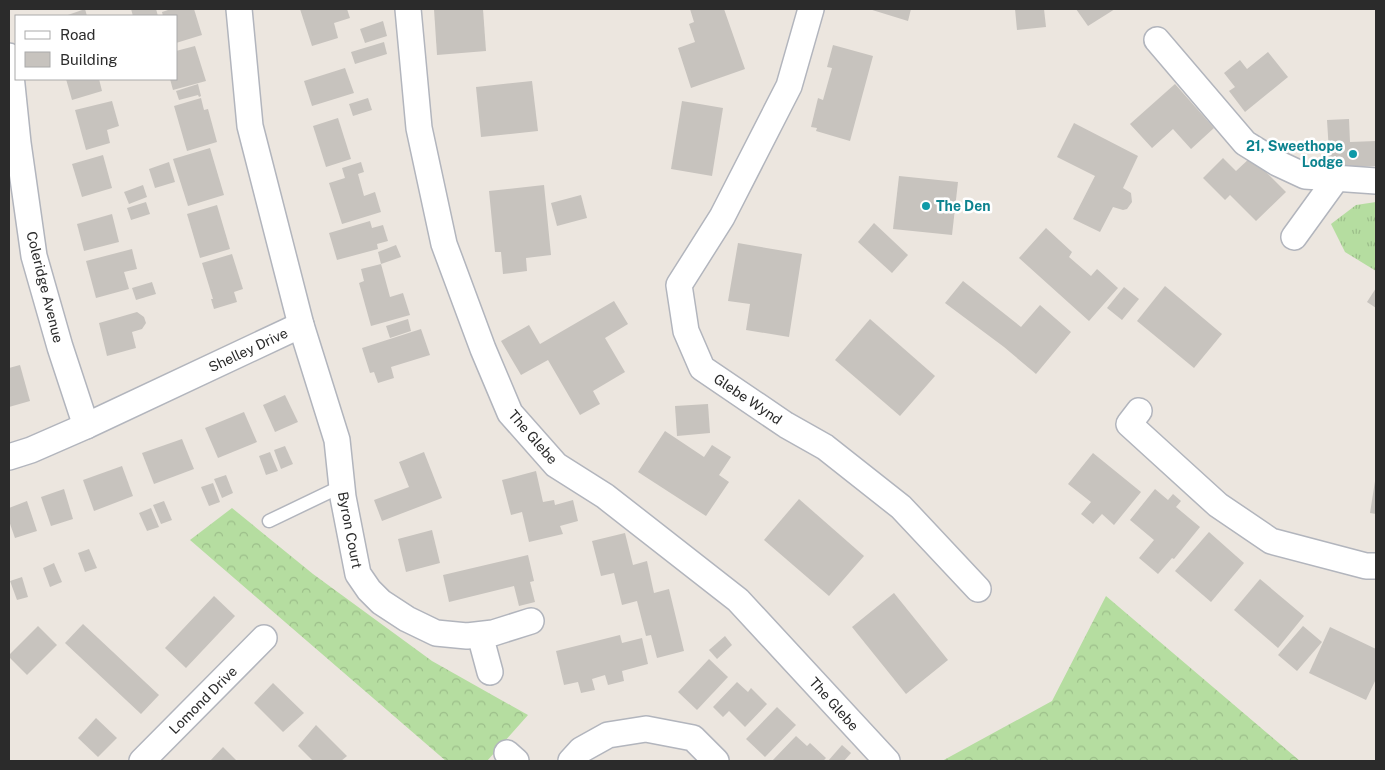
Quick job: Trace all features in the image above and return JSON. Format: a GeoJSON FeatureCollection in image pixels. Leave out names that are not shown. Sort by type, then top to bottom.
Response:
{"type":"FeatureCollection","features":[{"type":"Feature","properties":{"kind":"street","name":"Shelley Drive"},"geometry":{"type":"LineString","coordinates":[[9,457],[86,426],[301,325],[250,126],[239,9]]}},
{"type":"Feature","properties":{"kind":"street","name":"The Glebe"},"geometry":{"type":"LineString","coordinates":[[408,9],[419,128],[444,244],[483,350],[510,413],[556,464],[605,496],[738,600],[887,761]]}},
{"type":"Feature","properties":{"kind":"street","name":"Glebe Wynd"},"geometry":{"type":"LineString","coordinates":[[811,9],[789,86],[722,217],[679,286],[686,331],[702,368],[786,425],[825,447],[894,501],[978,589]]}},
{"type":"Feature","properties":{"kind":"street"},"geometry":{"type":"LineString","coordinates":[[1157,40],[1245,142],[1277,163],[1305,176],[1376,182]]}},
{"type":"Feature","properties":{"kind":"street","name":"Coleridge Avenue"},"geometry":{"type":"LineString","coordinates":[[9,56],[18,142],[34,256],[60,347],[86,426]]}},
{"type":"Feature","properties":{"kind":"street"},"geometry":{"type":"LineString","coordinates":[[1294,237],[1336,178]]}},
{"type":"Feature","properties":{"kind":"street","name":"Byron Court"},"geometry":{"type":"LineString","coordinates":[[301,325],[337,440],[342,486],[358,574],[369,590],[381,602],[407,620],[436,633],[467,636],[480,635],[493,633],[531,621]]}},
{"type":"Feature","properties":{"kind":"street"},"geometry":{"type":"LineString","coordinates":[[1134,418],[1218,506],[1271,541],[1366,566],[1376,566]]}},
{"type":"Feature","properties":{"kind":"street"},"geometry":{"type":"LineString","coordinates":[[480,635],[490,672]]}},
{"type":"Feature","properties":{"kind":"street","name":"Lomond Drive"},"geometry":{"type":"LineString","coordinates":[[142,761],[264,638]]}},
{"type":"Feature","properties":{"kind":"street"},"geometry":{"type":"LineString","coordinates":[[571,761],[582,750],[608,736],[646,729],[693,738],[716,761]]}},
{"type":"Feature","properties":{"kind":"lane"},"geometry":{"type":"LineString","coordinates":[[269,521],[342,486]]}},
{"type":"Feature","properties":{"kind":"green space"},"geometry":{"type":"Polygon","coordinates":[[[1376,202],[1376,271],[1345,252],[1331,224],[1356,205],[1376,202]]]}},
{"type":"Feature","properties":{"kind":"green space"},"geometry":{"type":"Polygon","coordinates":[[[232,508],[313,574],[432,661],[528,715],[487,761],[446,761],[190,540],[232,508]]]}},
{"type":"Feature","properties":{"kind":"green space"},"geometry":{"type":"Polygon","coordinates":[[[1106,596],[1300,761],[942,761],[1052,701],[1106,596]]]}},
{"type":"Feature","properties":{"kind":"building"},"geometry":{"type":"Polygon","coordinates":[[[85,9],[87,15],[68,15],[85,9]]]}},
{"type":"Feature","properties":{"kind":"building"},"geometry":{"type":"Polygon","coordinates":[[[131,9],[156,9],[158,15],[133,15],[131,9]]]}},
{"type":"Feature","properties":{"kind":"building"},"geometry":{"type":"Polygon","coordinates":[[[171,9],[194,9],[202,35],[178,42],[178,15],[163,15],[162,12],[171,9]]]}},
{"type":"Feature","properties":{"kind":"building"},"geometry":{"type":"Polygon","coordinates":[[[300,9],[347,9],[350,18],[334,23],[338,38],[312,46],[300,9]]]}},
{"type":"Feature","properties":{"kind":"building"},"geometry":{"type":"Polygon","coordinates":[[[434,9],[483,9],[486,51],[437,55],[434,9]]]}},
{"type":"Feature","properties":{"kind":"building"},"geometry":{"type":"Polygon","coordinates":[[[690,9],[724,9],[745,69],[691,88],[678,48],[695,42],[689,24],[694,22],[690,9]]]}},
{"type":"Feature","properties":{"kind":"building"},"geometry":{"type":"Polygon","coordinates":[[[869,9],[911,9],[908,21],[869,9]]]}},
{"type":"Feature","properties":{"kind":"building"},"geometry":{"type":"Polygon","coordinates":[[[1015,9],[1044,9],[1046,27],[1017,30],[1015,9]]]}},
{"type":"Feature","properties":{"kind":"building"},"geometry":{"type":"Polygon","coordinates":[[[1076,9],[1115,9],[1088,26],[1076,9]]]}},
{"type":"Feature","properties":{"kind":"building"},"geometry":{"type":"Polygon","coordinates":[[[383,21],[387,36],[365,43],[360,29],[383,21]]]}},
{"type":"Feature","properties":{"kind":"building"},"geometry":{"type":"Polygon","coordinates":[[[384,42],[387,54],[355,64],[351,52],[384,42]]]}},
{"type":"Feature","properties":{"kind":"building"},"geometry":{"type":"Polygon","coordinates":[[[833,45],[873,56],[850,141],[816,131],[817,128],[811,127],[818,98],[823,100],[832,68],[827,67],[833,45]]]}},
{"type":"Feature","properties":{"kind":"building"},"geometry":{"type":"Polygon","coordinates":[[[195,46],[206,81],[173,90],[170,80],[178,80],[178,50],[195,46]]]}},
{"type":"Feature","properties":{"kind":"building"},"geometry":{"type":"Polygon","coordinates":[[[1268,52],[1288,77],[1245,112],[1229,91],[1235,87],[1224,73],[1240,60],[1247,69],[1268,52]]]}},
{"type":"Feature","properties":{"kind":"building"},"geometry":{"type":"Polygon","coordinates":[[[345,68],[354,93],[312,106],[304,81],[345,68]]]}},
{"type":"Feature","properties":{"kind":"building"},"geometry":{"type":"Polygon","coordinates":[[[66,80],[99,80],[102,91],[72,100],[66,80]]]}},
{"type":"Feature","properties":{"kind":"building"},"geometry":{"type":"Polygon","coordinates":[[[532,81],[538,131],[481,137],[476,87],[532,81]]]}},
{"type":"Feature","properties":{"kind":"building"},"geometry":{"type":"Polygon","coordinates":[[[198,84],[201,96],[199,97],[198,95],[179,100],[176,91],[198,84]]]}},
{"type":"Feature","properties":{"kind":"building"},"geometry":{"type":"Polygon","coordinates":[[[1175,84],[1214,128],[1191,149],[1173,129],[1152,148],[1130,124],[1175,84]]]}},
{"type":"Feature","properties":{"kind":"building"},"geometry":{"type":"Polygon","coordinates":[[[201,98],[204,110],[208,109],[217,142],[187,151],[174,106],[201,98]]]}},
{"type":"Feature","properties":{"kind":"building"},"geometry":{"type":"Polygon","coordinates":[[[368,98],[372,110],[353,116],[349,104],[368,98]]]}},
{"type":"Feature","properties":{"kind":"building"},"geometry":{"type":"Polygon","coordinates":[[[112,101],[119,126],[107,130],[110,143],[86,150],[75,110],[112,101]]]}},
{"type":"Feature","properties":{"kind":"building"},"geometry":{"type":"Polygon","coordinates":[[[682,101],[723,108],[712,176],[671,169],[682,101]]]}},
{"type":"Feature","properties":{"kind":"building"},"geometry":{"type":"Polygon","coordinates":[[[338,118],[351,159],[326,167],[313,126],[338,118]]]}},
{"type":"Feature","properties":{"kind":"building","name":"21, Sweethope Lodge"},"geometry":{"type":"Polygon","coordinates":[[[1349,119],[1350,142],[1376,141],[1376,166],[1330,168],[1327,120],[1349,119]]]}},
{"type":"Feature","properties":{"kind":"building"},"geometry":{"type":"Polygon","coordinates":[[[1074,123],[1138,156],[1123,188],[1131,193],[1132,202],[1127,209],[1123,210],[1113,207],[1100,232],[1073,219],[1095,176],[1057,157],[1074,123]]]}},
{"type":"Feature","properties":{"kind":"building"},"geometry":{"type":"Polygon","coordinates":[[[210,148],[224,195],[188,206],[173,159],[210,148]]]}},
{"type":"Feature","properties":{"kind":"building"},"geometry":{"type":"Polygon","coordinates":[[[103,155],[112,188],[82,197],[72,164],[103,155]]]}},
{"type":"Feature","properties":{"kind":"building"},"geometry":{"type":"Polygon","coordinates":[[[1251,157],[1286,192],[1256,221],[1230,195],[1225,200],[1203,178],[1223,158],[1236,171],[1251,157]]]}},
{"type":"Feature","properties":{"kind":"building"},"geometry":{"type":"Polygon","coordinates":[[[169,162],[175,182],[155,188],[149,169],[169,162]]]}},
{"type":"Feature","properties":{"kind":"building"},"geometry":{"type":"Polygon","coordinates":[[[361,162],[364,172],[358,174],[364,196],[375,192],[381,212],[342,224],[329,183],[345,178],[342,168],[361,162]]]}},
{"type":"Feature","properties":{"kind":"building","name":"The Den"},"geometry":{"type":"Polygon","coordinates":[[[899,176],[958,182],[952,235],[893,229],[899,176]]]}},
{"type":"Feature","properties":{"kind":"building"},"geometry":{"type":"Polygon","coordinates":[[[143,185],[147,197],[129,204],[124,192],[143,185]]]}},
{"type":"Feature","properties":{"kind":"building"},"geometry":{"type":"Polygon","coordinates":[[[544,185],[551,255],[526,258],[527,271],[503,274],[501,252],[495,252],[489,191],[544,185]]]}},
{"type":"Feature","properties":{"kind":"building"},"geometry":{"type":"Polygon","coordinates":[[[581,195],[587,218],[557,226],[551,203],[581,195]]]}},
{"type":"Feature","properties":{"kind":"building"},"geometry":{"type":"Polygon","coordinates":[[[146,202],[150,214],[131,220],[127,208],[146,202]]]}},
{"type":"Feature","properties":{"kind":"building"},"geometry":{"type":"Polygon","coordinates":[[[217,205],[230,249],[200,258],[187,214],[217,205]]]}},
{"type":"Feature","properties":{"kind":"building"},"geometry":{"type":"Polygon","coordinates":[[[112,214],[119,242],[84,251],[77,224],[112,214]]]}},
{"type":"Feature","properties":{"kind":"building"},"geometry":{"type":"Polygon","coordinates":[[[370,221],[372,228],[383,225],[388,241],[377,244],[378,249],[337,260],[329,233],[370,221]]]}},
{"type":"Feature","properties":{"kind":"building"},"geometry":{"type":"Polygon","coordinates":[[[874,223],[908,255],[892,273],[858,242],[874,223]]]}},
{"type":"Feature","properties":{"kind":"building"},"geometry":{"type":"Polygon","coordinates":[[[1046,228],[1072,252],[1069,257],[1091,276],[1097,269],[1118,288],[1089,321],[1019,258],[1046,228]]]}},
{"type":"Feature","properties":{"kind":"building"},"geometry":{"type":"Polygon","coordinates":[[[738,243],[802,254],[789,337],[746,330],[750,304],[728,301],[738,243]]]}},
{"type":"Feature","properties":{"kind":"building"},"geometry":{"type":"Polygon","coordinates":[[[396,245],[401,257],[381,264],[378,252],[396,245]]]}},
{"type":"Feature","properties":{"kind":"building"},"geometry":{"type":"Polygon","coordinates":[[[132,249],[137,269],[124,272],[129,289],[96,298],[86,261],[132,249]]]}},
{"type":"Feature","properties":{"kind":"building"},"geometry":{"type":"Polygon","coordinates":[[[232,254],[243,289],[234,292],[237,302],[214,309],[211,299],[213,299],[202,263],[232,254]]]}},
{"type":"Feature","properties":{"kind":"building"},"geometry":{"type":"Polygon","coordinates":[[[381,264],[390,297],[403,293],[410,315],[371,326],[359,283],[364,281],[361,269],[381,264]]]}},
{"type":"Feature","properties":{"kind":"building"},"geometry":{"type":"Polygon","coordinates":[[[963,281],[1021,327],[1040,305],[1071,332],[1036,374],[1004,347],[945,303],[963,281]]]}},
{"type":"Feature","properties":{"kind":"building"},"geometry":{"type":"Polygon","coordinates":[[[152,282],[156,294],[136,300],[132,288],[152,282]]]}},
{"type":"Feature","properties":{"kind":"building"},"geometry":{"type":"Polygon","coordinates":[[[1165,286],[1222,334],[1194,368],[1137,321],[1165,286]]]}},
{"type":"Feature","properties":{"kind":"building"},"geometry":{"type":"Polygon","coordinates":[[[1124,287],[1139,299],[1122,320],[1107,308],[1124,287]]]}},
{"type":"Feature","properties":{"kind":"building"},"geometry":{"type":"Polygon","coordinates":[[[1376,288],[1376,308],[1367,302],[1376,288]]]}},
{"type":"Feature","properties":{"kind":"building"},"geometry":{"type":"Polygon","coordinates":[[[614,301],[628,324],[605,338],[625,372],[593,391],[600,404],[580,415],[548,360],[521,375],[501,341],[529,325],[540,344],[614,301]]]}},
{"type":"Feature","properties":{"kind":"building"},"geometry":{"type":"Polygon","coordinates":[[[137,312],[144,317],[146,323],[142,329],[132,332],[136,348],[107,356],[99,323],[137,312]]]}},
{"type":"Feature","properties":{"kind":"building"},"geometry":{"type":"Polygon","coordinates":[[[408,319],[411,331],[390,338],[386,326],[408,319]]]}},
{"type":"Feature","properties":{"kind":"building"},"geometry":{"type":"Polygon","coordinates":[[[870,319],[935,376],[900,416],[835,360],[870,319]]]}},
{"type":"Feature","properties":{"kind":"building"},"geometry":{"type":"Polygon","coordinates":[[[421,329],[430,355],[391,367],[394,378],[378,383],[374,372],[370,373],[362,348],[421,329]]]}},
{"type":"Feature","properties":{"kind":"building"},"geometry":{"type":"Polygon","coordinates":[[[20,365],[30,401],[9,407],[9,368],[20,365]]]}},
{"type":"Feature","properties":{"kind":"building"},"geometry":{"type":"Polygon","coordinates":[[[285,395],[298,422],[275,432],[263,405],[285,395]]]}},
{"type":"Feature","properties":{"kind":"building"},"geometry":{"type":"Polygon","coordinates":[[[708,404],[710,433],[677,436],[675,406],[708,404]]]}},
{"type":"Feature","properties":{"kind":"building"},"geometry":{"type":"Polygon","coordinates":[[[244,412],[257,442],[218,458],[205,428],[244,412]]]}},
{"type":"Feature","properties":{"kind":"building"},"geometry":{"type":"Polygon","coordinates":[[[665,431],[704,457],[712,445],[731,457],[719,475],[729,482],[706,516],[638,472],[665,431]]]}},
{"type":"Feature","properties":{"kind":"building"},"geometry":{"type":"Polygon","coordinates":[[[182,439],[194,469],[154,484],[142,453],[182,439]]]}},
{"type":"Feature","properties":{"kind":"building"},"geometry":{"type":"Polygon","coordinates":[[[285,446],[293,464],[281,469],[274,450],[285,446]]]}},
{"type":"Feature","properties":{"kind":"building"},"geometry":{"type":"Polygon","coordinates":[[[270,452],[278,471],[266,475],[259,456],[270,452]]]}},
{"type":"Feature","properties":{"kind":"building"},"geometry":{"type":"Polygon","coordinates":[[[424,452],[442,498],[382,521],[374,500],[409,487],[399,462],[424,452]]]}},
{"type":"Feature","properties":{"kind":"building"},"geometry":{"type":"Polygon","coordinates":[[[1093,453],[1141,492],[1114,525],[1102,514],[1093,524],[1081,514],[1091,502],[1068,484],[1093,453]]]}},
{"type":"Feature","properties":{"kind":"building"},"geometry":{"type":"Polygon","coordinates":[[[122,466],[133,496],[94,511],[83,480],[122,466]]]}},
{"type":"Feature","properties":{"kind":"building"},"geometry":{"type":"Polygon","coordinates":[[[536,471],[543,502],[554,500],[555,505],[573,500],[578,521],[560,526],[563,534],[529,542],[522,512],[511,515],[502,480],[536,471]]]}},
{"type":"Feature","properties":{"kind":"building"},"geometry":{"type":"Polygon","coordinates":[[[226,475],[233,493],[222,498],[214,479],[226,475]]]}},
{"type":"Feature","properties":{"kind":"building"},"geometry":{"type":"Polygon","coordinates":[[[1376,481],[1376,514],[1370,513],[1376,481]]]}},
{"type":"Feature","properties":{"kind":"building"},"geometry":{"type":"Polygon","coordinates":[[[213,483],[220,502],[209,506],[201,487],[213,483]]]}},
{"type":"Feature","properties":{"kind":"building"},"geometry":{"type":"Polygon","coordinates":[[[64,489],[73,519],[51,526],[41,497],[64,489]]]}},
{"type":"Feature","properties":{"kind":"building"},"geometry":{"type":"Polygon","coordinates":[[[1155,489],[1168,500],[1173,494],[1181,501],[1176,507],[1200,527],[1174,559],[1172,558],[1158,574],[1139,558],[1154,540],[1130,520],[1155,489]]]}},
{"type":"Feature","properties":{"kind":"building"},"geometry":{"type":"Polygon","coordinates":[[[799,499],[864,556],[829,596],[764,540],[799,499]]]}},
{"type":"Feature","properties":{"kind":"building"},"geometry":{"type":"Polygon","coordinates":[[[27,501],[37,531],[15,538],[9,521],[9,508],[27,501]]]}},
{"type":"Feature","properties":{"kind":"building"},"geometry":{"type":"Polygon","coordinates":[[[164,501],[172,520],[161,524],[153,505],[164,501]]]}},
{"type":"Feature","properties":{"kind":"building"},"geometry":{"type":"Polygon","coordinates":[[[151,508],[159,527],[147,531],[139,513],[151,508]]]}},
{"type":"Feature","properties":{"kind":"building"},"geometry":{"type":"Polygon","coordinates":[[[432,530],[440,563],[406,572],[398,539],[432,530]]]}},
{"type":"Feature","properties":{"kind":"building"},"geometry":{"type":"Polygon","coordinates":[[[1209,532],[1244,563],[1211,602],[1175,571],[1209,532]]]}},
{"type":"Feature","properties":{"kind":"building"},"geometry":{"type":"Polygon","coordinates":[[[625,533],[633,565],[647,561],[654,593],[669,589],[684,651],[657,658],[651,635],[646,636],[637,601],[622,605],[614,573],[601,576],[592,541],[625,533]]]}},
{"type":"Feature","properties":{"kind":"building"},"geometry":{"type":"Polygon","coordinates":[[[89,549],[97,568],[85,572],[78,553],[89,549]]]}},
{"type":"Feature","properties":{"kind":"building"},"geometry":{"type":"Polygon","coordinates":[[[528,555],[534,581],[530,582],[535,602],[519,606],[514,586],[449,602],[443,575],[528,555]]]}},
{"type":"Feature","properties":{"kind":"building"},"geometry":{"type":"Polygon","coordinates":[[[54,563],[62,582],[50,587],[43,568],[54,563]]]}},
{"type":"Feature","properties":{"kind":"building"},"geometry":{"type":"Polygon","coordinates":[[[22,577],[28,597],[17,600],[10,581],[22,577]]]}},
{"type":"Feature","properties":{"kind":"building"},"geometry":{"type":"Polygon","coordinates":[[[1260,579],[1304,616],[1278,648],[1234,610],[1260,579]]]}},
{"type":"Feature","properties":{"kind":"building"},"geometry":{"type":"Polygon","coordinates":[[[894,593],[948,660],[906,694],[852,627],[894,593]]]}},
{"type":"Feature","properties":{"kind":"building"},"geometry":{"type":"Polygon","coordinates":[[[214,596],[235,616],[186,668],[165,648],[214,596]]]}},
{"type":"Feature","properties":{"kind":"building"},"geometry":{"type":"Polygon","coordinates":[[[83,624],[159,695],[141,714],[65,643],[83,624]]]}},
{"type":"Feature","properties":{"kind":"building"},"geometry":{"type":"Polygon","coordinates":[[[38,626],[57,645],[27,675],[9,655],[38,626]]]}},
{"type":"Feature","properties":{"kind":"building"},"geometry":{"type":"Polygon","coordinates":[[[1303,626],[1322,642],[1297,671],[1278,655],[1303,626]]]}},
{"type":"Feature","properties":{"kind":"building"},"geometry":{"type":"Polygon","coordinates":[[[1330,627],[1376,649],[1376,679],[1366,700],[1309,673],[1330,627]]]}},
{"type":"Feature","properties":{"kind":"building"},"geometry":{"type":"Polygon","coordinates":[[[620,635],[622,643],[642,638],[648,664],[622,671],[624,681],[608,685],[605,675],[592,679],[595,690],[581,693],[578,682],[564,685],[556,651],[620,635]]]}},
{"type":"Feature","properties":{"kind":"building"},"geometry":{"type":"Polygon","coordinates":[[[725,636],[732,645],[717,659],[709,650],[725,636]]]}},
{"type":"Feature","properties":{"kind":"building"},"geometry":{"type":"Polygon","coordinates":[[[709,659],[728,677],[697,710],[678,692],[709,659]]]}},
{"type":"Feature","properties":{"kind":"building"},"geometry":{"type":"Polygon","coordinates":[[[737,682],[748,692],[751,688],[767,704],[745,727],[729,711],[723,717],[713,707],[737,682]]]}},
{"type":"Feature","properties":{"kind":"building"},"geometry":{"type":"Polygon","coordinates":[[[273,683],[304,713],[283,732],[254,703],[273,683]]]}},
{"type":"Feature","properties":{"kind":"building"},"geometry":{"type":"Polygon","coordinates":[[[777,707],[796,725],[765,757],[746,739],[777,707]]]}},
{"type":"Feature","properties":{"kind":"building"},"geometry":{"type":"Polygon","coordinates":[[[96,718],[117,738],[98,757],[78,738],[96,718]]]}},
{"type":"Feature","properties":{"kind":"building"},"geometry":{"type":"Polygon","coordinates":[[[316,725],[347,756],[341,761],[313,761],[298,746],[316,725]]]}},
{"type":"Feature","properties":{"kind":"building"},"geometry":{"type":"Polygon","coordinates":[[[796,736],[807,746],[810,743],[826,758],[823,761],[772,761],[796,736]]]}},
{"type":"Feature","properties":{"kind":"building"},"geometry":{"type":"Polygon","coordinates":[[[842,745],[851,753],[844,761],[828,761],[842,745]]]}},
{"type":"Feature","properties":{"kind":"building"},"geometry":{"type":"Polygon","coordinates":[[[223,747],[237,761],[210,761],[223,747]]]}},
{"type":"Feature","properties":{"kind":"place","name":"21, Sweethope Lodge"},"geometry":{"type":"Point","coordinates":[1353,154]}},
{"type":"Feature","properties":{"kind":"place","name":"The Den"},"geometry":{"type":"Point","coordinates":[926,206]}}]}
